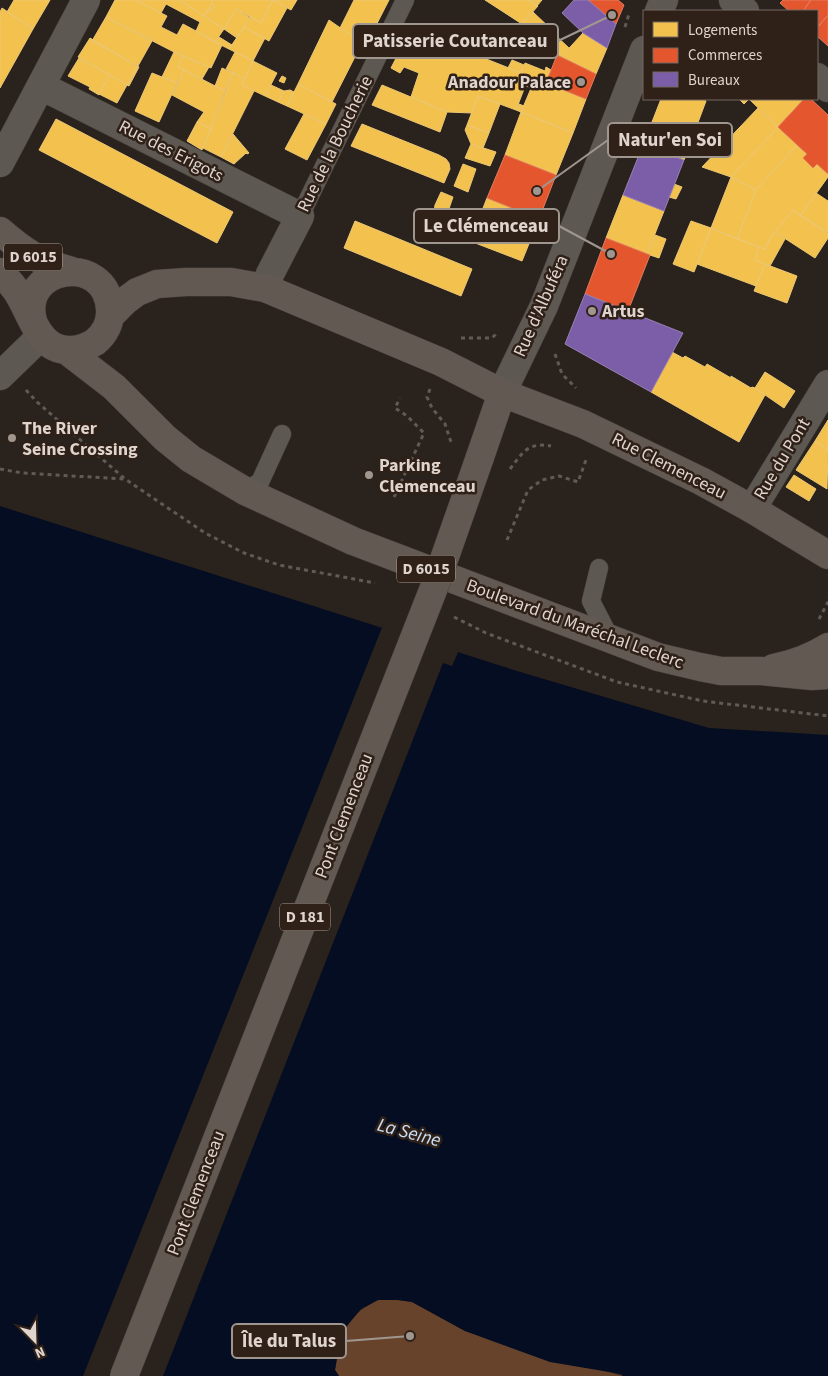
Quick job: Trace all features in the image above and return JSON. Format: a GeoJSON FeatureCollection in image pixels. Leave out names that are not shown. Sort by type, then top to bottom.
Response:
{"type":"FeatureCollection","features":[{"type":"Feature","properties":{"kind":"main road","name":"D 6015"},"geometry":{"type":"LineString","coordinates":[[0,231],[40,261],[81,274]]}},
{"type":"Feature","properties":{"kind":"main road","name":"D 6015"},"geometry":{"type":"LineString","coordinates":[[0,272],[15,289],[36,328]]}},
{"type":"Feature","properties":{"kind":"main road"},"geometry":{"type":"LineString","coordinates":[[63,272],[152,286],[137,292],[125,301],[95,342],[76,350],[66,350],[52,345],[36,328],[31,313],[35,294],[40,286],[54,275],[63,272]]}},
{"type":"Feature","properties":{"kind":"main road"},"geometry":{"type":"LineString","coordinates":[[81,274],[101,285],[110,302],[105,341],[114,387]]}},
{"type":"Feature","properties":{"kind":"main road","name":"Rue Clemenceau"},"geometry":{"type":"LineString","coordinates":[[152,286],[186,282],[231,282],[266,288],[441,362],[502,393],[583,424],[701,481],[828,555]]}},
{"type":"Feature","properties":{"kind":"main road","name":"Boulevard du Maréchal Leclerc"},"geometry":{"type":"LineString","coordinates":[[66,350],[114,387],[165,438],[191,459],[246,491],[352,541],[658,657],[700,667],[736,672],[761,671],[812,676],[828,675]]}},
{"type":"Feature","properties":{"kind":"main road","name":"Pont Clemenceau"},"geometry":{"type":"LineString","coordinates":[[124,1376],[432,594],[502,393]]}},
{"type":"Feature","properties":{"kind":"main road","name":"Boulevard du Maréchal Leclerc"},"geometry":{"type":"LineString","coordinates":[[761,671],[788,665],[812,656],[828,647]]}},
{"type":"Feature","properties":{"kind":"street"},"geometry":{"type":"LineString","coordinates":[[0,164],[86,0]]}},
{"type":"Feature","properties":{"kind":"street"},"geometry":{"type":"LineString","coordinates":[[733,0],[744,10]]}},
{"type":"Feature","properties":{"kind":"street","name":"Rue d'Albuféra"},"geometry":{"type":"LineString","coordinates":[[502,393],[544,306],[643,53]]}},
{"type":"Feature","properties":{"kind":"street"},"geometry":{"type":"LineString","coordinates":[[818,78],[828,88]]}},
{"type":"Feature","properties":{"kind":"street","name":"Rue des Erigots"},"geometry":{"type":"LineString","coordinates":[[41,86],[300,216]]}},
{"type":"Feature","properties":{"kind":"street","name":"Rue de la Boucherie"},"geometry":{"type":"LineString","coordinates":[[266,288],[270,274],[300,216]]}},
{"type":"Feature","properties":{"kind":"street"},"geometry":{"type":"LineString","coordinates":[[0,376],[34,343],[36,328]]}},
{"type":"Feature","properties":{"kind":"street","name":"Rue du Pont"},"geometry":{"type":"LineString","coordinates":[[752,509],[828,384]]}},
{"type":"Feature","properties":{"kind":"lane","name":"Rue de la Boucherie"},"geometry":{"type":"LineString","coordinates":[[300,216],[405,0]]}},
{"type":"Feature","properties":{"kind":"lane"},"geometry":{"type":"LineString","coordinates":[[246,491],[260,482],[282,434]]}},
{"type":"Feature","properties":{"kind":"lane"},"geometry":{"type":"LineString","coordinates":[[599,568],[591,601],[610,638]]}},
{"type":"Feature","properties":{"kind":"path"},"geometry":{"type":"LineString","coordinates":[[458,338],[492,338],[497,333]]}},
{"type":"Feature","properties":{"kind":"path"},"geometry":{"type":"LineString","coordinates":[[394,497],[424,433],[407,416],[395,408],[400,398]]}},
{"type":"Feature","properties":{"kind":"path"},"geometry":{"type":"LineString","coordinates":[[507,540],[528,490],[542,480],[559,476],[578,482],[588,453]]}},
{"type":"Feature","properties":{"kind":"path"},"geometry":{"type":"LineString","coordinates":[[0,469],[22,473],[125,479]]}},
{"type":"Feature","properties":{"kind":"shaded area"},"geometry":{"type":"Polygon","coordinates":[[[378,1300],[412,1302],[465,1331],[623,1376],[339,1376],[335,1370],[345,1330],[354,1316],[378,1300]]]}},
{"type":"Feature","properties":{"kind":"water","name":"La Seine"},"geometry":{"type":"Polygon","coordinates":[[[0,506],[517,671],[709,728],[828,735],[828,1376],[623,1376],[621,1374],[550,1362],[465,1331],[412,1302],[378,1300],[361,1309],[346,1327],[340,1341],[335,1370],[339,1376],[0,1376],[0,506]]]}},
{"type":"Feature","properties":{"kind":"pier"},"geometry":{"type":"Polygon","coordinates":[[[383,625],[459,650],[452,666],[443,663],[163,1376],[83,1376],[383,625]]]}},
{"type":"Feature","properties":{"kind":"building: Logements"},"geometry":{"type":"Polygon","coordinates":[[[14,0],[50,0],[33,29],[7,12],[14,0]]]}},
{"type":"Feature","properties":{"kind":"building: Logements"},"geometry":{"type":"Polygon","coordinates":[[[115,0],[136,0],[167,16],[161,27],[177,35],[183,24],[222,45],[211,68],[174,52],[106,17],[115,0]]]}},
{"type":"Feature","properties":{"kind":"building: Logements"},"geometry":{"type":"Polygon","coordinates":[[[136,0],[179,0],[224,29],[215,42],[196,31],[200,22],[166,4],[161,13],[136,0]]]}},
{"type":"Feature","properties":{"kind":"building: Logements"},"geometry":{"type":"Polygon","coordinates":[[[179,0],[214,0],[204,16],[179,0]]]}},
{"type":"Feature","properties":{"kind":"building: Logements"},"geometry":{"type":"Polygon","coordinates":[[[214,0],[273,0],[261,23],[236,9],[224,29],[204,16],[208,9],[212,11],[215,6],[212,3],[214,0]]]}},
{"type":"Feature","properties":{"kind":"building: Logements"},"geometry":{"type":"Polygon","coordinates":[[[273,0],[297,0],[291,10],[273,0]]]}},
{"type":"Feature","properties":{"kind":"building: Logements"},"geometry":{"type":"Polygon","coordinates":[[[273,0],[287,8],[269,41],[244,27],[251,17],[261,23],[273,0]]]}},
{"type":"Feature","properties":{"kind":"building: Logements"},"geometry":{"type":"Polygon","coordinates":[[[354,0],[389,0],[366,45],[340,28],[354,0]]]}},
{"type":"Feature","properties":{"kind":"building: Logements"},"geometry":{"type":"Polygon","coordinates":[[[485,0],[528,0],[538,6],[522,24],[485,0]]]}},
{"type":"Feature","properties":{"kind":"building: Logements"},"geometry":{"type":"Polygon","coordinates":[[[528,0],[542,0],[537,6],[528,0]]]}},
{"type":"Feature","properties":{"kind":"building: Logements"},"geometry":{"type":"Polygon","coordinates":[[[212,3],[215,6],[212,11],[208,9],[212,3]]]}},
{"type":"Feature","properties":{"kind":"building: Logements"},"geometry":{"type":"Polygon","coordinates":[[[2,8],[33,29],[0,88],[0,12],[2,8]]]}},
{"type":"Feature","properties":{"kind":"building: Logements"},"geometry":{"type":"Polygon","coordinates":[[[236,9],[250,18],[237,38],[224,29],[236,9]]]}},
{"type":"Feature","properties":{"kind":"building: Logements"},"geometry":{"type":"Polygon","coordinates":[[[533,12],[552,30],[540,43],[519,27],[533,12]]]}},
{"type":"Feature","properties":{"kind":"building: Logements"},"geometry":{"type":"Polygon","coordinates":[[[106,17],[152,41],[138,66],[92,41],[106,17]]]}},
{"type":"Feature","properties":{"kind":"building: Logements"},"geometry":{"type":"Polygon","coordinates":[[[329,20],[362,43],[332,102],[298,84],[329,20]]]}},
{"type":"Feature","properties":{"kind":"building: Logements"},"geometry":{"type":"Polygon","coordinates":[[[244,27],[265,38],[253,61],[229,49],[244,27]]]}},
{"type":"Feature","properties":{"kind":"building: Logements"},"geometry":{"type":"Polygon","coordinates":[[[411,29],[529,76],[516,110],[478,96],[472,113],[447,112],[411,97],[419,73],[404,67],[400,73],[391,68],[411,29]]]}},
{"type":"Feature","properties":{"kind":"building: Logements"},"geometry":{"type":"Polygon","coordinates":[[[551,31],[569,48],[561,57],[540,43],[551,31]]]}},
{"type":"Feature","properties":{"kind":"building: Logements"},"geometry":{"type":"Polygon","coordinates":[[[583,33],[607,48],[596,74],[561,57],[583,33]]]}},
{"type":"Feature","properties":{"kind":"building: Logements"},"geometry":{"type":"Polygon","coordinates":[[[219,37],[232,45],[229,49],[215,42],[219,37]]]}},
{"type":"Feature","properties":{"kind":"building: Logements"},"geometry":{"type":"Polygon","coordinates":[[[90,38],[137,66],[127,85],[78,57],[90,38]]]}},
{"type":"Feature","properties":{"kind":"building: Logements"},"geometry":{"type":"Polygon","coordinates":[[[174,52],[183,56],[178,67],[184,70],[177,83],[162,77],[174,52]]]}},
{"type":"Feature","properties":{"kind":"building: Logements"},"geometry":{"type":"Polygon","coordinates":[[[235,52],[253,61],[245,79],[226,69],[235,52]]]}},
{"type":"Feature","properties":{"kind":"building: Logements"},"geometry":{"type":"Polygon","coordinates":[[[183,56],[209,67],[202,79],[178,67],[183,56]]]}},
{"type":"Feature","properties":{"kind":"building: Logements"},"geometry":{"type":"Polygon","coordinates":[[[79,58],[110,75],[99,95],[89,89],[90,87],[68,76],[79,58]]]}},
{"type":"Feature","properties":{"kind":"building: Logements"},"geometry":{"type":"Polygon","coordinates":[[[512,60],[524,65],[521,73],[508,68],[512,60]]]}},
{"type":"Feature","properties":{"kind":"building: Logements"},"geometry":{"type":"Polygon","coordinates":[[[253,61],[277,73],[265,96],[242,85],[253,61]]]}},
{"type":"Feature","properties":{"kind":"building: Logements"},"geometry":{"type":"Polygon","coordinates":[[[525,63],[545,71],[546,67],[551,70],[546,83],[521,73],[525,63]]]}},
{"type":"Feature","properties":{"kind":"building: Logements"},"geometry":{"type":"Polygon","coordinates":[[[137,66],[139,67],[129,86],[127,85],[137,66]]]}},
{"type":"Feature","properties":{"kind":"building: Logements"},"geometry":{"type":"Polygon","coordinates":[[[222,68],[233,73],[225,91],[215,86],[222,68]]]}},
{"type":"Feature","properties":{"kind":"building: Logements"},"geometry":{"type":"Polygon","coordinates":[[[184,70],[225,91],[211,129],[197,122],[204,112],[172,95],[184,70]]]}},
{"type":"Feature","properties":{"kind":"building: Logements"},"geometry":{"type":"Polygon","coordinates":[[[152,73],[177,83],[159,122],[135,111],[152,73]]]}},
{"type":"Feature","properties":{"kind":"building: Logements"},"geometry":{"type":"Polygon","coordinates":[[[233,73],[245,79],[242,85],[254,91],[221,157],[203,148],[233,73]]]}},
{"type":"Feature","properties":{"kind":"building: Logements"},"geometry":{"type":"Polygon","coordinates":[[[110,75],[127,85],[117,103],[99,94],[110,75]]]}},
{"type":"Feature","properties":{"kind":"building: Logements"},"geometry":{"type":"Polygon","coordinates":[[[282,76],[286,78],[284,83],[279,81],[282,76]]]}},
{"type":"Feature","properties":{"kind":"building: Logements"},"geometry":{"type":"Polygon","coordinates":[[[529,76],[535,79],[531,88],[526,86],[529,76]]]}},
{"type":"Feature","properties":{"kind":"building: Logements"},"geometry":{"type":"Polygon","coordinates":[[[535,79],[586,99],[573,133],[521,112],[535,79]]]}},
{"type":"Feature","properties":{"kind":"building: Logements"},"geometry":{"type":"Polygon","coordinates":[[[298,84],[336,104],[326,124],[287,106],[298,84]]]}},
{"type":"Feature","properties":{"kind":"building: Logements"},"geometry":{"type":"Polygon","coordinates":[[[271,85],[284,91],[278,102],[265,96],[271,85]]]}},
{"type":"Feature","properties":{"kind":"building: Logements"},"geometry":{"type":"Polygon","coordinates":[[[382,85],[447,112],[440,132],[372,105],[382,85]]]}},
{"type":"Feature","properties":{"kind":"building: Logements"},"geometry":{"type":"Polygon","coordinates":[[[290,90],[294,92],[287,106],[278,102],[284,91],[290,90]]]}},
{"type":"Feature","properties":{"kind":"building: Logements"},"geometry":{"type":"Polygon","coordinates":[[[478,96],[500,104],[489,133],[467,125],[478,96]]]}},
{"type":"Feature","properties":{"kind":"building: Logements"},"geometry":{"type":"Polygon","coordinates":[[[661,100],[706,101],[684,160],[643,145],[661,100]]]}},
{"type":"Feature","properties":{"kind":"building: Logements"},"geometry":{"type":"Polygon","coordinates":[[[740,100],[748,100],[744,104],[740,100]]]}},
{"type":"Feature","properties":{"kind":"building: Logements"},"geometry":{"type":"Polygon","coordinates":[[[750,100],[803,100],[778,127],[750,100]]]}},
{"type":"Feature","properties":{"kind":"building: Logements"},"geometry":{"type":"Polygon","coordinates":[[[519,104],[524,106],[521,112],[516,110],[519,104]]]}},
{"type":"Feature","properties":{"kind":"building: Logements"},"geometry":{"type":"Polygon","coordinates":[[[758,108],[778,127],[731,177],[702,167],[758,108]]]}},
{"type":"Feature","properties":{"kind":"building: Logements"},"geometry":{"type":"Polygon","coordinates":[[[521,112],[573,133],[556,175],[505,155],[521,112]]]}},
{"type":"Feature","properties":{"kind":"building: Logements"},"geometry":{"type":"Polygon","coordinates":[[[304,114],[326,124],[307,160],[285,149],[304,114]]]}},
{"type":"Feature","properties":{"kind":"building: Logements"},"geometry":{"type":"Polygon","coordinates":[[[56,119],[233,212],[217,243],[39,150],[56,119]]]}},
{"type":"Feature","properties":{"kind":"building: Logements"},"geometry":{"type":"Polygon","coordinates":[[[197,122],[211,129],[202,150],[187,141],[197,122]]]}},
{"type":"Feature","properties":{"kind":"building: Logements"},"geometry":{"type":"Polygon","coordinates":[[[362,124],[446,159],[450,169],[444,183],[351,146],[362,124]]]}},
{"type":"Feature","properties":{"kind":"building: Logements"},"geometry":{"type":"Polygon","coordinates":[[[467,125],[489,133],[483,148],[471,144],[465,130],[467,125]]]}},
{"type":"Feature","properties":{"kind":"building: Logements"},"geometry":{"type":"Polygon","coordinates":[[[778,127],[797,145],[756,190],[731,177],[778,127]]]}},
{"type":"Feature","properties":{"kind":"building: Logements"},"geometry":{"type":"Polygon","coordinates":[[[233,134],[249,153],[246,153],[234,164],[221,157],[233,134]]]}},
{"type":"Feature","properties":{"kind":"building: Logements"},"geometry":{"type":"Polygon","coordinates":[[[471,144],[496,152],[490,166],[465,158],[471,144]]]}},
{"type":"Feature","properties":{"kind":"building: Logements"},"geometry":{"type":"Polygon","coordinates":[[[797,145],[807,154],[803,158],[813,168],[817,164],[828,174],[828,177],[800,216],[793,210],[771,237],[765,249],[737,239],[756,190],[797,145]]]}},
{"type":"Feature","properties":{"kind":"building: Logements"},"geometry":{"type":"Polygon","coordinates":[[[463,164],[476,169],[468,192],[454,186],[463,164]]]}},
{"type":"Feature","properties":{"kind":"building: Logements"},"geometry":{"type":"Polygon","coordinates":[[[731,177],[756,190],[737,239],[711,228],[731,177]]]}},
{"type":"Feature","properties":{"kind":"building: Logements"},"geometry":{"type":"Polygon","coordinates":[[[674,184],[682,187],[676,199],[669,197],[674,184]]]}},
{"type":"Feature","properties":{"kind":"building: Logements"},"geometry":{"type":"Polygon","coordinates":[[[441,192],[453,197],[442,229],[437,224],[434,212],[441,192]]]}},
{"type":"Feature","properties":{"kind":"building: Logements"},"geometry":{"type":"Polygon","coordinates":[[[816,193],[828,201],[827,232],[800,216],[816,193]]]}},
{"type":"Feature","properties":{"kind":"building: Logements"},"geometry":{"type":"Polygon","coordinates":[[[623,195],[664,211],[647,254],[606,238],[623,195]]]}},
{"type":"Feature","properties":{"kind":"building: Logements"},"geometry":{"type":"Polygon","coordinates":[[[487,198],[539,219],[522,261],[470,241],[487,198]]]}},
{"type":"Feature","properties":{"kind":"building: Logements"},"geometry":{"type":"Polygon","coordinates":[[[793,210],[828,233],[828,238],[815,258],[775,232],[793,210]]]}},
{"type":"Feature","properties":{"kind":"building: Logements"},"geometry":{"type":"Polygon","coordinates":[[[355,221],[472,269],[461,296],[344,248],[355,221]]]}},
{"type":"Feature","properties":{"kind":"building: Logements"},"geometry":{"type":"Polygon","coordinates":[[[691,221],[711,228],[694,272],[673,264],[691,221]]]}},
{"type":"Feature","properties":{"kind":"building: Logements"},"geometry":{"type":"Polygon","coordinates":[[[711,228],[759,247],[755,260],[765,264],[756,286],[697,264],[711,228]]]}},
{"type":"Feature","properties":{"kind":"building: Logements"},"geometry":{"type":"Polygon","coordinates":[[[775,232],[785,239],[770,266],[755,260],[759,247],[765,249],[775,232]]]}},
{"type":"Feature","properties":{"kind":"building: Logements"},"geometry":{"type":"Polygon","coordinates":[[[655,235],[666,239],[659,258],[647,254],[655,235]]]}},
{"type":"Feature","properties":{"kind":"building: Logements"},"geometry":{"type":"Polygon","coordinates":[[[765,264],[797,276],[787,303],[754,291],[765,264]]]}},
{"type":"Feature","properties":{"kind":"building: Logements"},"geometry":{"type":"Polygon","coordinates":[[[672,352],[683,358],[685,356],[705,367],[707,364],[765,395],[739,442],[651,392],[672,352]]]}},
{"type":"Feature","properties":{"kind":"building: Logements"},"geometry":{"type":"Polygon","coordinates":[[[765,372],[795,391],[784,408],[755,388],[765,372]]]}},
{"type":"Feature","properties":{"kind":"building: Logements"},"geometry":{"type":"Polygon","coordinates":[[[828,420],[828,450],[815,441],[828,420]]]}},
{"type":"Feature","properties":{"kind":"building: Logements"},"geometry":{"type":"Polygon","coordinates":[[[815,441],[828,450],[827,489],[796,470],[815,441]]]}},
{"type":"Feature","properties":{"kind":"building: Logements"},"geometry":{"type":"Polygon","coordinates":[[[794,475],[816,489],[809,501],[786,487],[794,475]]]}},
{"type":"Feature","properties":{"kind":"building: Commerces"},"geometry":{"type":"Polygon","coordinates":[[[588,0],[618,0],[624,5],[616,24],[588,0]]]}},
{"type":"Feature","properties":{"kind":"building: Commerces"},"geometry":{"type":"Polygon","coordinates":[[[783,0],[811,0],[804,10],[788,10],[780,3],[783,0]]]}},
{"type":"Feature","properties":{"kind":"building: Commerces"},"geometry":{"type":"Polygon","coordinates":[[[811,0],[828,0],[828,15],[818,27],[818,10],[804,10],[811,0]]]}},
{"type":"Feature","properties":{"kind":"building: Commerces"},"geometry":{"type":"Polygon","coordinates":[[[828,15],[828,46],[818,37],[818,27],[828,15]]]}},
{"type":"Feature","properties":{"kind":"building: Commerces"},"geometry":{"type":"Polygon","coordinates":[[[557,55],[596,74],[586,99],[546,83],[557,55]]]}},
{"type":"Feature","properties":{"kind":"building: Commerces"},"geometry":{"type":"Polygon","coordinates":[[[803,100],[812,100],[828,115],[828,174],[817,164],[813,168],[803,158],[807,154],[778,127],[803,100]]]}},
{"type":"Feature","properties":{"kind":"building: Commerces"},"geometry":{"type":"Polygon","coordinates":[[[505,155],[556,175],[539,219],[487,198],[505,155]]]}},
{"type":"Feature","properties":{"kind":"building: Commerces"},"geometry":{"type":"Polygon","coordinates":[[[606,238],[650,255],[628,311],[585,294],[606,238]]]}},
{"type":"Feature","properties":{"kind":"building: Bureaux"},"geometry":{"type":"Polygon","coordinates":[[[574,0],[588,0],[616,24],[607,48],[583,33],[562,13],[574,0]]]}},
{"type":"Feature","properties":{"kind":"building: Bureaux"},"geometry":{"type":"Polygon","coordinates":[[[643,145],[684,160],[664,211],[623,195],[643,145]]]}},
{"type":"Feature","properties":{"kind":"building: Bureaux"},"geometry":{"type":"Polygon","coordinates":[[[585,294],[683,333],[651,392],[565,344],[585,294]]]}},
{"type":"Feature","properties":{"kind":"place","name":"Patisserie Coutanceau"},"geometry":{"type":"Point","coordinates":[612,15]}},
{"type":"Feature","properties":{"kind":"place","name":"Anadour Palace"},"geometry":{"type":"Point","coordinates":[581,82]}},
{"type":"Feature","properties":{"kind":"place","name":"Natur'en Soi"},"geometry":{"type":"Point","coordinates":[537,191]}},
{"type":"Feature","properties":{"kind":"place","name":"Le Clémenceau"},"geometry":{"type":"Point","coordinates":[611,254]}},
{"type":"Feature","properties":{"kind":"place","name":"Artus"},"geometry":{"type":"Point","coordinates":[592,311]}},
{"type":"Feature","properties":{"kind":"place","name":"The River Seine Crossing"},"geometry":{"type":"Point","coordinates":[12,438]}},
{"type":"Feature","properties":{"kind":"place","name":"Parking Clemenceau"},"geometry":{"type":"Point","coordinates":[369,475]}},
{"type":"Feature","properties":{"kind":"place","name":"Île du Talus"},"geometry":{"type":"Point","coordinates":[410,1336]}}]}
